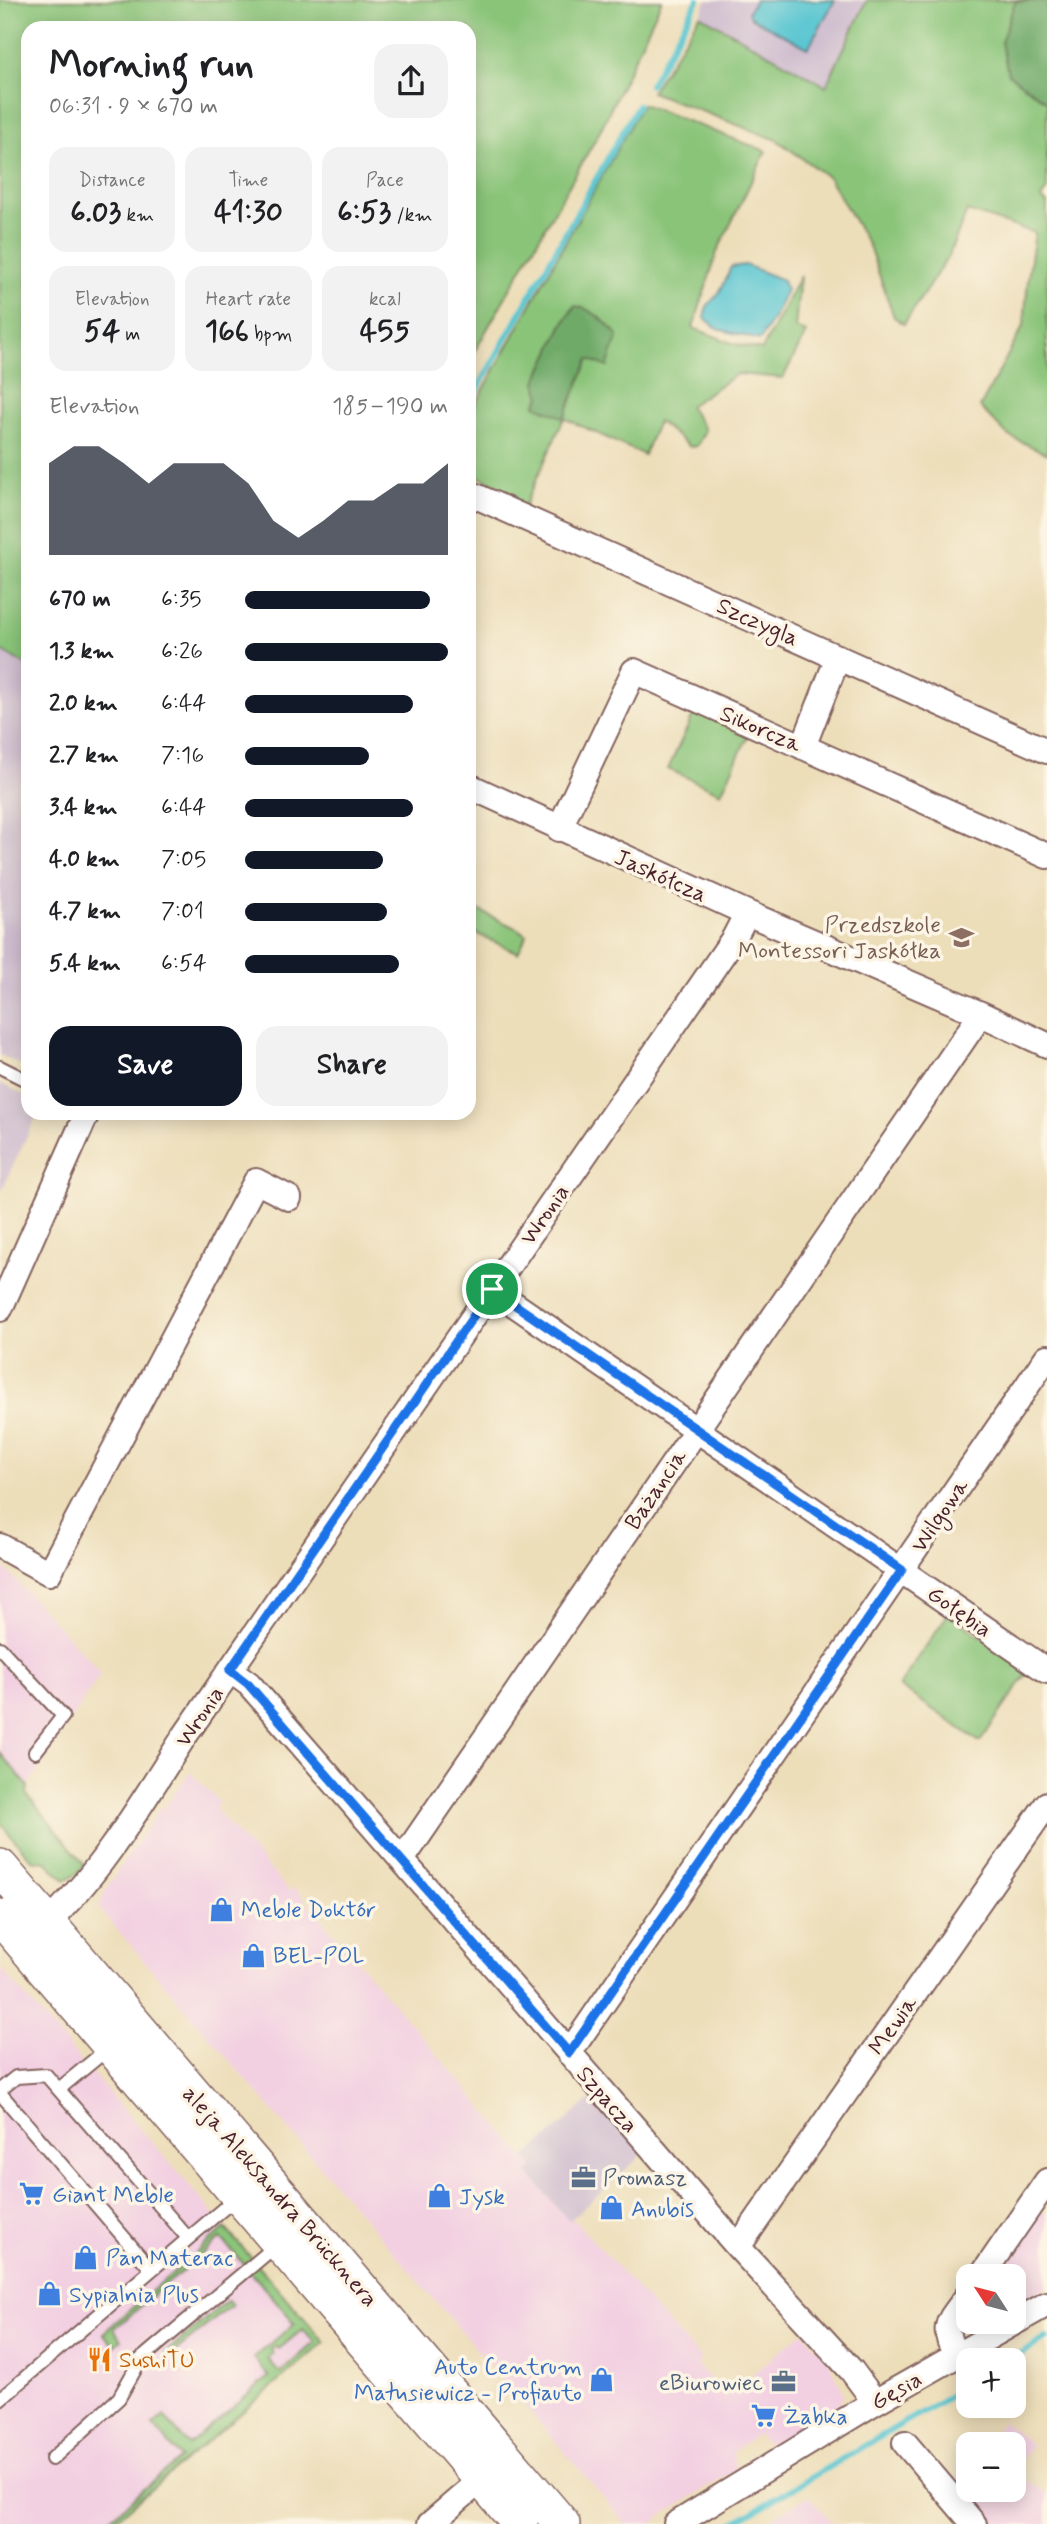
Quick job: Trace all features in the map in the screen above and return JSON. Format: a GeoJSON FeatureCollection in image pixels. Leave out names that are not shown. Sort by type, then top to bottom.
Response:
{"type":"FeatureCollection","features":[{"type":"Feature","properties":{"kind":"main road","name":"aleja Aleksandra Brücknera"},"geometry":{"type":"LineString","coordinates":[[0,1867],[562,2524]]}},
{"type":"Feature","properties":{"kind":"main road","name":"aleja Aleksandra Brücknera"},"geometry":{"type":"LineString","coordinates":[[0,1917],[520,2524]]}},
{"type":"Feature","properties":{"kind":"street","name":"Szczygla"},"geometry":{"type":"LineString","coordinates":[[476,496],[1047,751]]}},
{"type":"Feature","properties":{"kind":"street"},"geometry":{"type":"LineString","coordinates":[[803,747],[838,657]]}},
{"type":"Feature","properties":{"kind":"street","name":"Sikorcza"},"geometry":{"type":"LineString","coordinates":[[559,829],[634,671],[1047,856]]}},
{"type":"Feature","properties":{"kind":"street","name":"Jaskółcza"},"geometry":{"type":"LineString","coordinates":[[476,789],[747,914],[1047,1045]]}},
{"type":"Feature","properties":{"kind":"street","name":"Wronia"},"geometry":{"type":"LineString","coordinates":[[47,1923],[102,1860],[734,939],[747,914]]}},
{"type":"Feature","properties":{"kind":"street","name":"Bażancia"},"geometry":{"type":"LineString","coordinates":[[402,1860],[981,1014]]}},
{"type":"Feature","properties":{"kind":"street"},"geometry":{"type":"LineString","coordinates":[[0,1309],[84,1120]]}},
{"type":"Feature","properties":{"kind":"street"},"geometry":{"type":"LineString","coordinates":[[0,1546],[49,1573],[256,1181],[289,1198]]}},
{"type":"Feature","properties":{"kind":"street","name":"Gołębia"},"geometry":{"type":"LineString","coordinates":[[492,1289],[1047,1671]]}},
{"type":"Feature","properties":{"kind":"street","name":"Wilgowa"},"geometry":{"type":"LineString","coordinates":[[569,2053],[1047,1357]]}},
{"type":"Feature","properties":{"kind":"street","name":"Szpacza"},"geometry":{"type":"LineString","coordinates":[[230,1670],[248,1684],[737,2247],[852,2371],[875,2402]]}},
{"type":"Feature","properties":{"kind":"street","name":"Mewia"},"geometry":{"type":"LineString","coordinates":[[737,2247],[1047,1804]]}},
{"type":"Feature","properties":{"kind":"street"},"geometry":{"type":"LineString","coordinates":[[990,2264],[1047,2181]]}},
{"type":"Feature","properties":{"kind":"street","name":"Gęsia"},"geometry":{"type":"LineString","coordinates":[[968,2348],[1047,2304]]}},
{"type":"Feature","properties":{"kind":"street"},"geometry":{"type":"LineString","coordinates":[[956,2312],[946,2331],[956,2355]]}},
{"type":"Feature","properties":{"kind":"street","name":"Gęsia"},"geometry":{"type":"LineString","coordinates":[[676,2524],[956,2355]]}},
{"type":"Feature","properties":{"kind":"street"},"geometry":{"type":"LineString","coordinates":[[905,2443],[974,2524]]}},
{"type":"Feature","properties":{"kind":"street"},"geometry":{"type":"LineString","coordinates":[[430,2524],[481,2480]]}},
{"type":"Feature","properties":{"kind":"lane"},"geometry":{"type":"LineString","coordinates":[[0,1067],[21,1078]]}},
{"type":"Feature","properties":{"kind":"lane"},"geometry":{"type":"LineString","coordinates":[[0,1647],[63,1716],[35,1752]]}},
{"type":"Feature","properties":{"kind":"lane"},"geometry":{"type":"LineString","coordinates":[[59,2089],[111,2046]]}},
{"type":"Feature","properties":{"kind":"lane"},"geometry":{"type":"LineString","coordinates":[[151,2269],[0,2092],[16,2077],[46,2075],[188,2238]]}},
{"type":"Feature","properties":{"kind":"lane"},"geometry":{"type":"LineString","coordinates":[[0,2399],[239,2196]]}},
{"type":"Feature","properties":{"kind":"lane"},"geometry":{"type":"LineString","coordinates":[[52,2459],[119,2398],[141,2360],[278,2244]]}},
{"type":"Feature","properties":{"kind":"shaded area"},"geometry":{"type":"Polygon","coordinates":[[[707,0],[867,0],[826,86],[700,15],[707,0]]]}},
{"type":"Feature","properties":{"kind":"shaded area"},"geometry":{"type":"Polygon","coordinates":[[[0,650],[21,662],[21,1065],[0,1055],[0,650]]]}},
{"type":"Feature","properties":{"kind":"shaded area"},"geometry":{"type":"Polygon","coordinates":[[[0,1083],[21,1094],[21,1120],[35,1120],[0,1193],[0,1083]]]}},
{"type":"Feature","properties":{"kind":"shaded area"},"geometry":{"type":"Polygon","coordinates":[[[0,1563],[101,1673],[28,1786],[0,1753],[0,1563]]]}},
{"type":"Feature","properties":{"kind":"shaded area"},"geometry":{"type":"Polygon","coordinates":[[[190,1772],[220,1803],[214,1808],[290,1892],[295,1888],[534,2168],[528,2173],[569,2221],[573,2219],[701,2359],[697,2364],[725,2397],[803,2332],[828,2360],[844,2394],[837,2408],[773,2447],[757,2434],[733,2452],[736,2466],[732,2472],[665,2513],[652,2524],[626,2524],[99,1908],[105,1890],[160,1808],[164,1808],[190,1772]]]}},
{"type":"Feature","properties":{"kind":"shaded area"},"geometry":{"type":"Polygon","coordinates":[[[0,1967],[325,2342],[110,2524],[0,2524],[0,1967]]]}},
{"type":"Feature","properties":{"kind":"shaded area","name":"Promasz"},"geometry":{"type":"Polygon","coordinates":[[[591,2099],[604,2114],[611,2116],[644,2153],[569,2221],[528,2173],[534,2168],[525,2157],[591,2099]]]}},
{"type":"Feature","properties":{"kind":"shaded area"},"geometry":{"type":"Polygon","coordinates":[[[1041,2211],[1047,2214],[1047,2287],[1026,2299],[1026,2264],[1005,2264],[1041,2211]]]}},
{"type":"Feature","properties":{"kind":"shaded area"},"geometry":{"type":"Polygon","coordinates":[[[1003,2422],[1016,2432],[995,2432],[1003,2422]]]}},
{"type":"Feature","properties":{"kind":"shaded area"},"geometry":{"type":"Polygon","coordinates":[[[1026,2440],[1032,2445],[1026,2453],[1026,2440]]]}},
{"type":"Feature","properties":{"kind":"shaded area"},"geometry":{"type":"Polygon","coordinates":[[[956,2479],[956,2493],[950,2486],[956,2479]]]}},
{"type":"Feature","properties":{"kind":"shaded area"},"geometry":{"type":"Polygon","coordinates":[[[1026,2480],[1047,2494],[1047,2524],[983,2524],[964,2502],[1026,2502],[1026,2480]]]}},
{"type":"Feature","properties":{"kind":"shaded area"},"geometry":{"type":"Polygon","coordinates":[[[809,2497],[834,2524],[763,2524],[802,2500],[809,2497]]]}},
{"type":"Feature","properties":{"kind":"green space"},"geometry":{"type":"Polygon","coordinates":[[[0,0],[662,0],[599,133],[476,349],[476,21],[21,21],[21,662],[0,650],[0,0]]]}},
{"type":"Feature","properties":{"kind":"green space"},"geometry":{"type":"Polygon","coordinates":[[[867,0],[1033,0],[1015,2],[1008,74],[1047,102],[1047,190],[1041,198],[1047,203],[1047,454],[1007,435],[980,407],[1024,325],[1035,233],[967,211],[949,255],[904,324],[894,317],[869,246],[829,178],[777,140],[651,92],[700,15],[826,86],[867,0]]]}},
{"type":"Feature","properties":{"kind":"green space"},"geometry":{"type":"Polygon","coordinates":[[[1047,0],[1047,102],[1008,74],[1001,42],[1015,2],[1047,0]]]}},
{"type":"Feature","properties":{"kind":"green space"},"geometry":{"type":"Polygon","coordinates":[[[642,104],[766,151],[717,252],[693,328],[735,344],[762,350],[800,276],[795,328],[806,333],[783,378],[737,374],[689,406],[705,430],[697,446],[690,447],[658,421],[644,455],[564,418],[524,507],[496,494],[497,485],[476,475],[476,403],[642,104]],[[574,306],[536,382],[541,396],[535,405],[589,359],[607,366],[574,306]]]}},
{"type":"Feature","properties":{"kind":"green space"},"geometry":{"type":"Polygon","coordinates":[[[575,306],[593,313],[618,336],[607,367],[589,359],[564,418],[535,405],[541,396],[536,382],[563,324],[575,306]]]}},
{"type":"Feature","properties":{"kind":"green space"},"geometry":{"type":"Polygon","coordinates":[[[695,711],[749,734],[721,793],[668,769],[695,711]]]}},
{"type":"Feature","properties":{"kind":"green space"},"geometry":{"type":"Polygon","coordinates":[[[476,909],[527,935],[518,953],[476,933],[476,909]]]}},
{"type":"Feature","properties":{"kind":"green space"},"geometry":{"type":"Polygon","coordinates":[[[948,1614],[1030,1669],[980,1742],[899,1686],[948,1614]]]}},
{"type":"Feature","properties":{"kind":"green space"},"geometry":{"type":"Polygon","coordinates":[[[0,1753],[28,1786],[27,1795],[85,1865],[79,1872],[65,1880],[46,1862],[32,1860],[0,1823],[0,1753]]]}},
{"type":"Feature","properties":{"kind":"green space"},"geometry":{"type":"Polygon","coordinates":[[[225,2228],[325,2342],[110,2524],[100,2524],[181,2458],[153,2425],[164,2416],[189,2445],[269,2377],[254,2358],[295,2323],[221,2238],[114,2329],[121,2340],[114,2346],[103,2333],[225,2228]],[[303,2329],[279,2349],[276,2346],[271,2350],[274,2354],[268,2359],[280,2373],[315,2342],[303,2329]]]}},
{"type":"Feature","properties":{"kind":"green space"},"geometry":{"type":"Polygon","coordinates":[[[228,2300],[232,2305],[168,2357],[165,2353],[228,2300]]]}},
{"type":"Feature","properties":{"kind":"water"},"geometry":{"type":"Polygon","coordinates":[[[755,0],[835,0],[808,48],[750,17],[748,12],[755,0]]]}},
{"type":"Feature","properties":{"kind":"water"},"geometry":{"type":"Polygon","coordinates":[[[745,265],[783,280],[786,290],[760,340],[718,329],[705,318],[707,307],[720,291],[731,267],[745,265]]]}},
{"type":"Feature","properties":{"kind":"waterway"},"geometry":{"type":"LineString","coordinates":[[650,85],[698,0]]}},
{"type":"Feature","properties":{"kind":"waterway"},"geometry":{"type":"LineString","coordinates":[[476,392],[638,105]]}},
{"type":"Feature","properties":{"kind":"waterway"},"geometry":{"type":"LineString","coordinates":[[1026,2351],[1047,2338]]}},
{"type":"Feature","properties":{"kind":"waterway"},"geometry":{"type":"LineString","coordinates":[[732,2524],[956,2392]]}},
{"type":"Feature","properties":{"kind":"place","name":"Przedszkole Montessori Jaskółka"},"geometry":{"type":"Point","coordinates":[961,937]}},
{"type":"Feature","properties":{"kind":"place","name":"Meble Doktór"},"geometry":{"type":"Point","coordinates":[221,1909]}},
{"type":"Feature","properties":{"kind":"place","name":"BEL-POL"},"geometry":{"type":"Point","coordinates":[253,1955]}},
{"type":"Feature","properties":{"kind":"place","name":"Promasz"},"geometry":{"type":"Point","coordinates":[583,2177]}},
{"type":"Feature","properties":{"kind":"place","name":"Giant Meble"},"geometry":{"type":"Point","coordinates":[32,2194]}},
{"type":"Feature","properties":{"kind":"place","name":"Jysk"},"geometry":{"type":"Point","coordinates":[439,2196]}},
{"type":"Feature","properties":{"kind":"place","name":"Anubis"},"geometry":{"type":"Point","coordinates":[611,2208]}},
{"type":"Feature","properties":{"kind":"place","name":"Pan Materac"},"geometry":{"type":"Point","coordinates":[86,2257]}},
{"type":"Feature","properties":{"kind":"place","name":"Sypialnia Plus"},"geometry":{"type":"Point","coordinates":[49,2294]}},
{"type":"Feature","properties":{"kind":"place","name":"SushiTU"},"geometry":{"type":"Point","coordinates":[99,2359]}},
{"type":"Feature","properties":{"kind":"place","name":"Auto Centrum Matusiewicz - Profiauto"},"geometry":{"type":"Point","coordinates":[602,2379]}},
{"type":"Feature","properties":{"kind":"place","name":"eBiurowiec"},"geometry":{"type":"Point","coordinates":[783,2382]}},
{"type":"Feature","properties":{"kind":"place","name":"Żabka"},"geometry":{"type":"Point","coordinates":[763,2416]}},
{"type":"Feature","properties":{"kind":"route"},"geometry":{"type":"LineString","coordinates":[[492,1289],[902,1570],[569,2053],[248,1684],[230,1670],[492,1289]]}}]}
